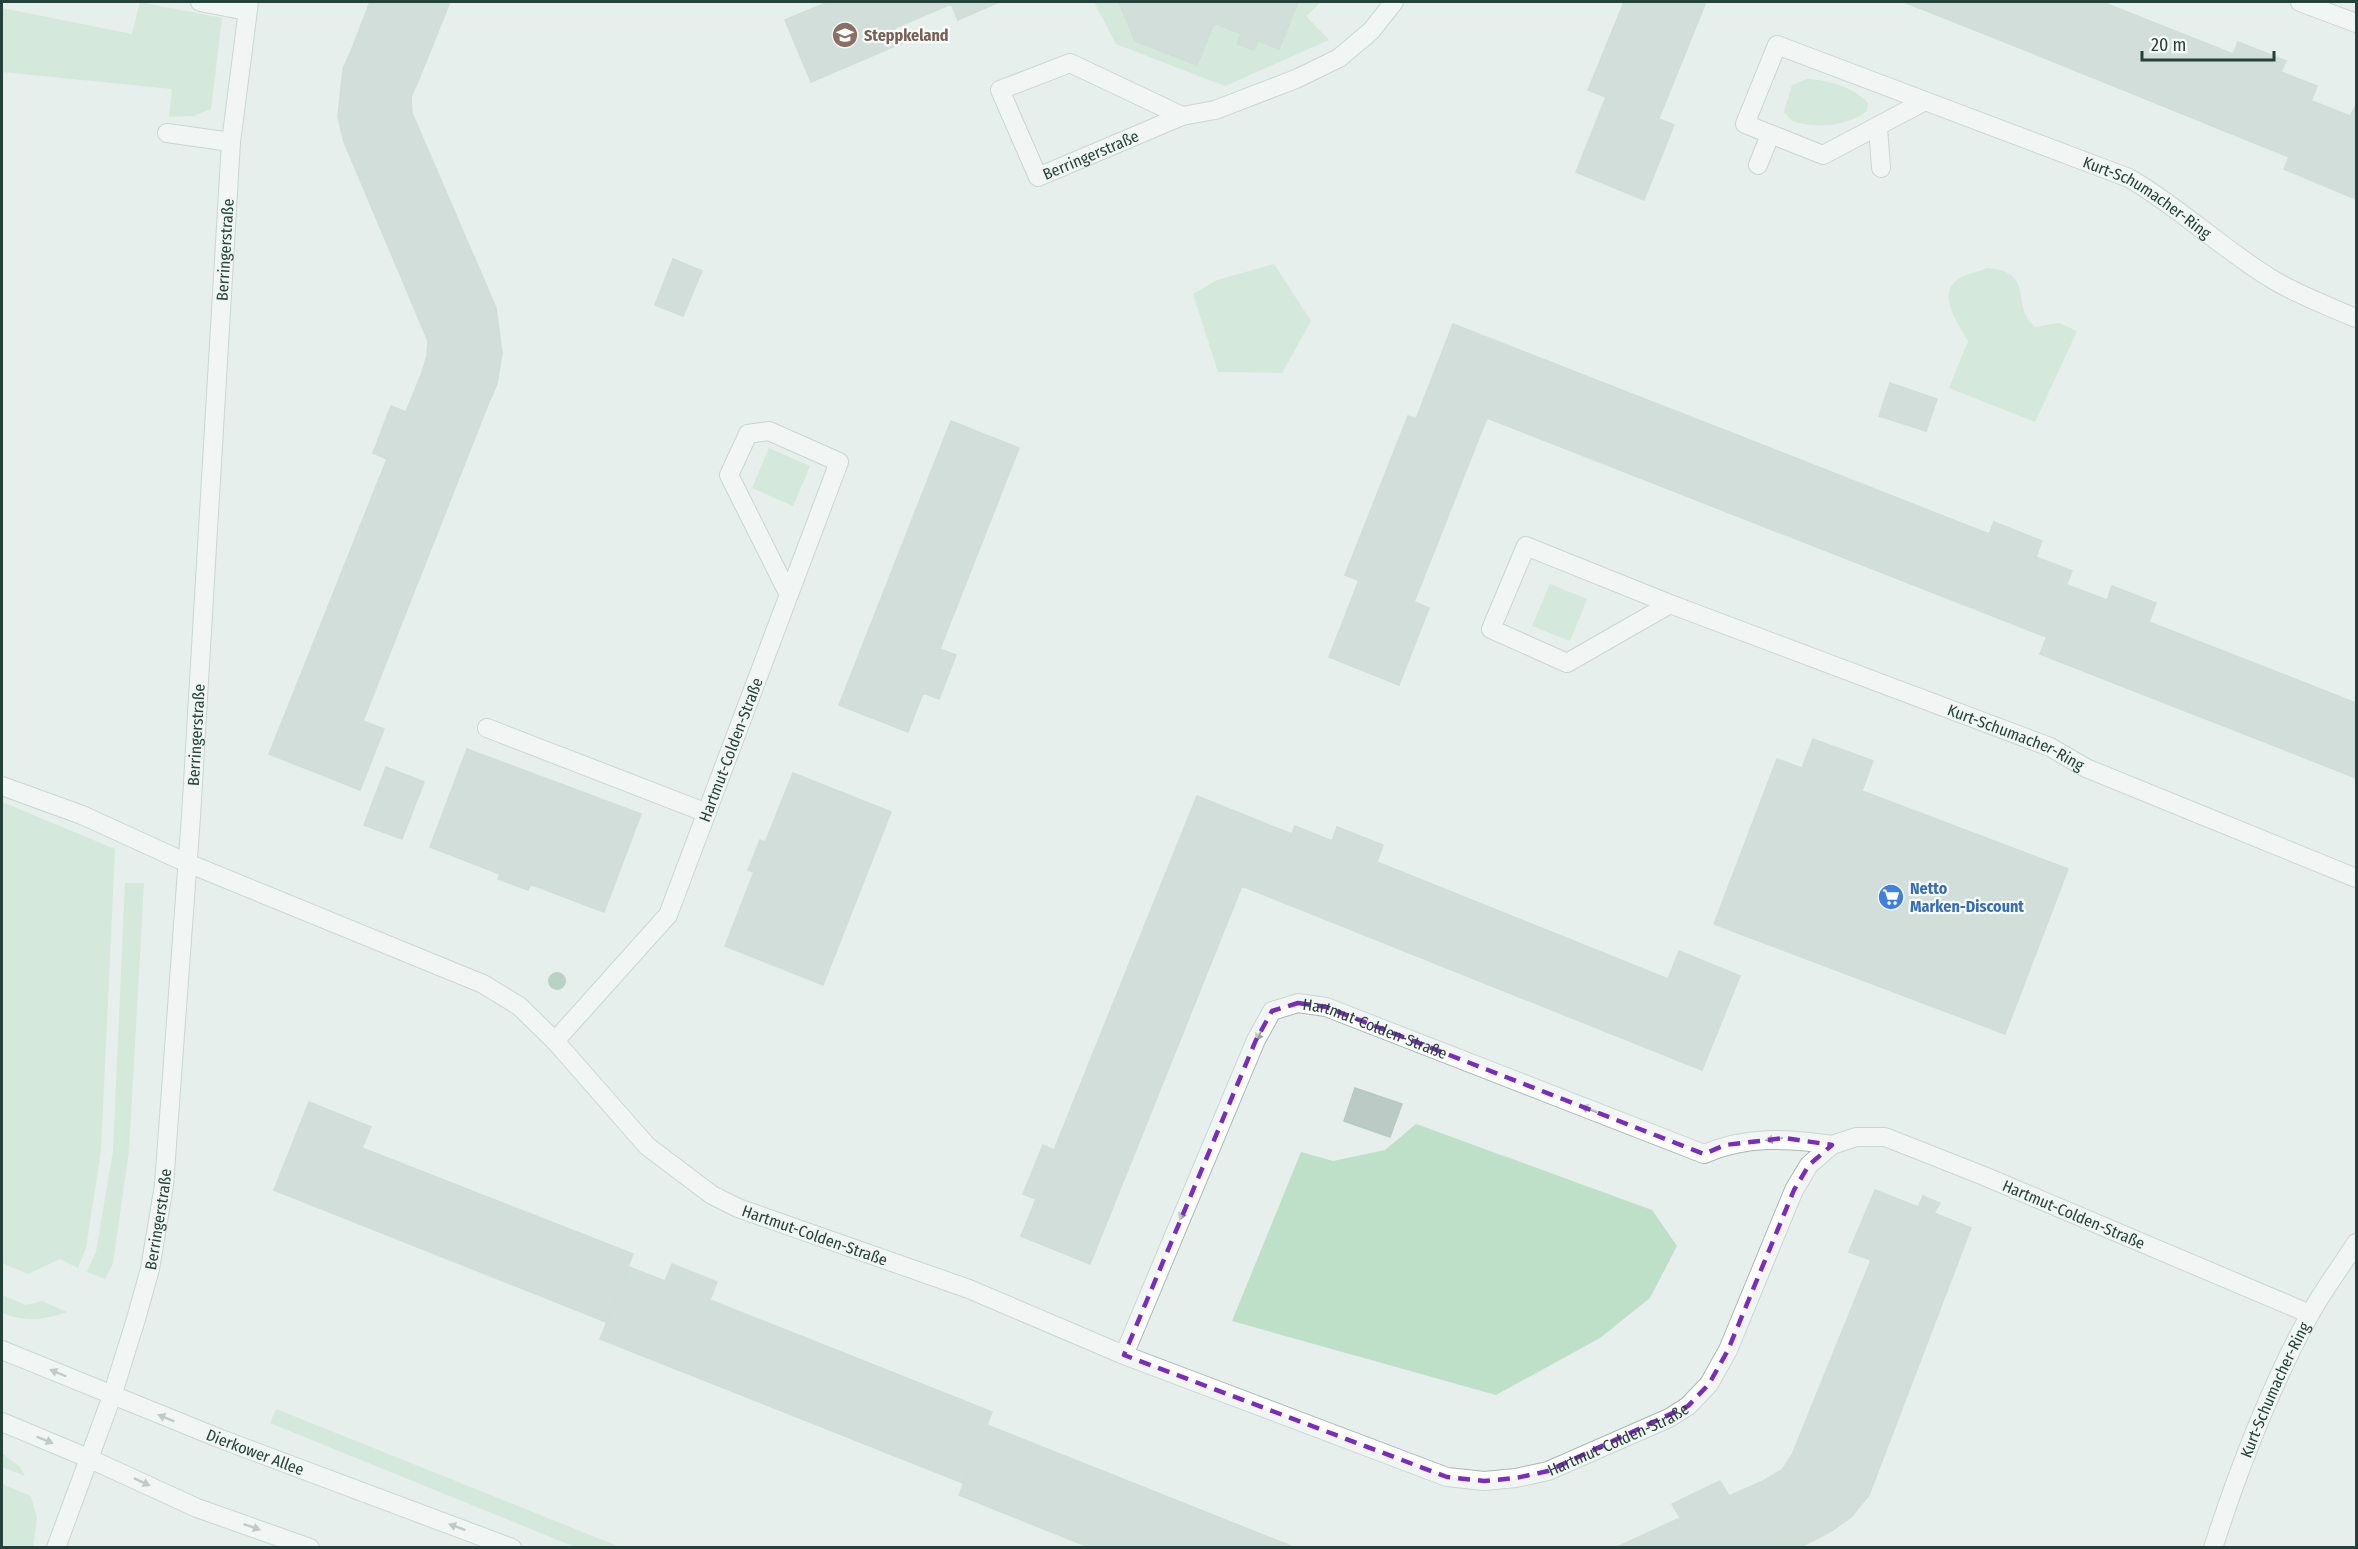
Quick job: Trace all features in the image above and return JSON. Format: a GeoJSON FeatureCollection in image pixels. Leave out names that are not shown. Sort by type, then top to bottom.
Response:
{"type":"FeatureCollection","features":[{"type":"Feature","properties":{"kind":"street"},"geometry":{"type":"LineString","coordinates":[[200,2],[248,6]]}},
{"type":"Feature","properties":{"kind":"street","name":"Berringerstraße"},"geometry":{"type":"LineString","coordinates":[[1182,116],[1070,63],[1000,90],[1038,177],[1182,116],[1215,110],[1262,93],[1339,58],[1371,31],[1394,2]]}},
{"type":"Feature","properties":{"kind":"street"},"geometry":{"type":"LineString","coordinates":[[2300,2],[2356,23]]}},
{"type":"Feature","properties":{"kind":"street","name":"Berringerstraße"},"geometry":{"type":"LineString","coordinates":[[88,1458],[112,1396],[150,1269],[164,1185],[185,862],[191,816],[231,142],[248,6]]}},
{"type":"Feature","properties":{"kind":"street","name":"Kurt-Schumacher-Ring"},"geometry":{"type":"LineString","coordinates":[[1925,101],[1823,155],[1745,124],[1777,45],[2129,178],[2155,193],[2275,281],[2314,301],[2356,318]]}},
{"type":"Feature","properties":{"kind":"street"},"geometry":{"type":"LineString","coordinates":[[1878,127],[1881,168]]}},
{"type":"Feature","properties":{"kind":"street"},"geometry":{"type":"LineString","coordinates":[[167,133],[231,142]]}},
{"type":"Feature","properties":{"kind":"street"},"geometry":{"type":"LineString","coordinates":[[1758,165],[1770,135]]}},
{"type":"Feature","properties":{"kind":"street","name":"Hartmut-Colden-Straße"},"geometry":{"type":"LineString","coordinates":[[555,1041],[668,915],[839,462],[770,431],[748,434],[729,475],[788,593]]}},
{"type":"Feature","properties":{"kind":"street","name":"Kurt-Schumacher-Ring"},"geometry":{"type":"LineString","coordinates":[[1670,604],[1567,663],[1491,629],[1526,546],[1670,604],[2050,747],[2086,768],[2356,878]]}},
{"type":"Feature","properties":{"kind":"street"},"geometry":{"type":"LineString","coordinates":[[487,728],[707,813]]}},
{"type":"Feature","properties":{"kind":"street","name":"Hartmut-Colden-Straße"},"geometry":{"type":"LineString","coordinates":[[2,786],[82,815],[185,862],[483,984],[519,1006],[555,1041],[647,1146],[712,1195],[738,1208],[969,1288],[1124,1355],[1447,1477],[1484,1482],[1548,1471],[1669,1418],[1688,1406],[1709,1384],[1728,1350],[1794,1190],[1809,1165],[1832,1144]]}},
{"type":"Feature","properties":{"kind":"street","name":"Hartmut-Colden-Straße"},"geometry":{"type":"LineString","coordinates":[[1124,1355],[1256,1040],[1272,1011],[1298,1003],[1326,1007],[1704,1154],[1725,1145],[1785,1138],[1832,1144],[1856,1137],[1885,1137],[1984,1176],[2310,1314]]}},
{"type":"Feature","properties":{"kind":"street","name":"Kurt-Schumacher-Ring"},"geometry":{"type":"LineString","coordinates":[[2213,1548],[2238,1471],[2270,1394],[2310,1314],[2356,1243]]}},
{"type":"Feature","properties":{"kind":"street","name":"Dierkower Allee"},"geometry":{"type":"LineString","coordinates":[[2,1350],[112,1396],[512,1548]]}},
{"type":"Feature","properties":{"kind":"street"},"geometry":{"type":"LineString","coordinates":[[2,1422],[197,1508],[310,1548]]}},
{"type":"Feature","properties":{"kind":"street"},"geometry":{"type":"LineString","coordinates":[[56,1548],[88,1458]]}},
{"type":"Feature","properties":{"kind":"highlighted area"},"geometry":{"type":"Polygon","coordinates":[[[1298,1003],[1326,1007],[1704,1154],[1725,1145],[1785,1138],[1832,1145],[1809,1165],[1794,1190],[1728,1350],[1709,1384],[1688,1406],[1548,1471],[1516,1478],[1484,1481],[1447,1477],[1124,1355],[1256,1040],[1272,1011],[1298,1003]]]}},
{"type":"Feature","properties":{"kind":"green space"},"geometry":{"type":"Polygon","coordinates":[[[140,2],[222,18],[211,109],[193,116],[169,117],[172,89],[2,72],[2,8],[132,34],[140,2]]]}},
{"type":"Feature","properties":{"kind":"green space"},"geometry":{"type":"Polygon","coordinates":[[[1094,2],[1321,2],[1306,16],[1329,40],[1225,86],[1116,44],[1094,2]]]}},
{"type":"Feature","properties":{"kind":"green space"},"geometry":{"type":"Polygon","coordinates":[[[1807,79],[1823,81],[1848,89],[1868,103],[1867,111],[1850,120],[1831,125],[1801,124],[1792,121],[1784,112],[1792,85],[1807,79]]]}},
{"type":"Feature","properties":{"kind":"green space"},"geometry":{"type":"Polygon","coordinates":[[[1274,264],[1311,321],[1282,373],[1218,372],[1193,294],[1217,280],[1274,264]]]}},
{"type":"Feature","properties":{"kind":"green space"},"geometry":{"type":"Polygon","coordinates":[[[1987,268],[2012,276],[2017,283],[2028,318],[2035,327],[2059,323],[2077,331],[2035,422],[1949,388],[1968,341],[1949,303],[1951,287],[1963,277],[1987,268]]]}},
{"type":"Feature","properties":{"kind":"green space"},"geometry":{"type":"Polygon","coordinates":[[[769,448],[810,466],[793,506],[752,488],[769,448]]]}},
{"type":"Feature","properties":{"kind":"green space"},"geometry":{"type":"Polygon","coordinates":[[[1550,584],[1587,599],[1570,641],[1532,626],[1550,584]]]}},
{"type":"Feature","properties":{"kind":"green space"},"geometry":{"type":"Polygon","coordinates":[[[2,802],[115,849],[101,1151],[86,1248],[78,1268],[60,1259],[28,1274],[2,1263],[2,802]]]}},
{"type":"Feature","properties":{"kind":"green space"},"geometry":{"type":"Polygon","coordinates":[[[125,883],[144,883],[129,1150],[113,1263],[105,1279],[87,1272],[96,1252],[113,1151],[125,883]]]}},
{"type":"Feature","properties":{"kind":"green space"},"geometry":{"type":"Polygon","coordinates":[[[1416,1124],[1652,1210],[1677,1246],[1650,1298],[1600,1338],[1496,1395],[1232,1321],[1301,1152],[1333,1161],[1385,1150],[1416,1124]]]}},
{"type":"Feature","properties":{"kind":"green space"},"geometry":{"type":"Polygon","coordinates":[[[2,1295],[26,1305],[42,1301],[67,1312],[34,1319],[10,1316],[2,1313],[2,1295]]]}},
{"type":"Feature","properties":{"kind":"green space"},"geometry":{"type":"Polygon","coordinates":[[[276,1409],[620,1547],[575,1547],[270,1423],[276,1409]]]}},
{"type":"Feature","properties":{"kind":"green space"},"geometry":{"type":"Polygon","coordinates":[[[2,1453],[20,1467],[25,1476],[2,1467],[2,1453]]]}},
{"type":"Feature","properties":{"kind":"green space"},"geometry":{"type":"Polygon","coordinates":[[[2,1484],[31,1496],[37,1518],[33,1547],[2,1547],[2,1484]]]}},
{"type":"Feature","properties":{"kind":"building"},"geometry":{"type":"Polygon","coordinates":[[[370,2],[450,2],[419,79],[351,51],[370,2]]]}},
{"type":"Feature","properties":{"kind":"building","name":"Steppkeland"},"geometry":{"type":"Polygon","coordinates":[[[828,2],[999,2],[958,20],[951,4],[895,28],[902,43],[811,82],[785,20],[828,2]]]}},
{"type":"Feature","properties":{"kind":"building"},"geometry":{"type":"Polygon","coordinates":[[[1119,2],[1298,2],[1279,49],[1214,23],[1197,65],[1135,41],[1119,2]]]}},
{"type":"Feature","properties":{"kind":"building"},"geometry":{"type":"Polygon","coordinates":[[[1624,2],[1706,2],[1659,118],[1588,90],[1624,2]]]}},
{"type":"Feature","properties":{"kind":"building"},"geometry":{"type":"Polygon","coordinates":[[[1904,2],[2021,2],[2005,42],[1904,2]]]}},
{"type":"Feature","properties":{"kind":"building"},"geometry":{"type":"Polygon","coordinates":[[[2021,2],[2102,2],[2233,54],[2238,42],[2286,61],[2281,72],[2317,86],[2289,157],[2005,42],[2021,2]]]}},
{"type":"Feature","properties":{"kind":"building"},"geometry":{"type":"Polygon","coordinates":[[[1241,33],[1258,40],[1254,50],[1237,44],[1241,33]]]}},
{"type":"Feature","properties":{"kind":"building"},"geometry":{"type":"Polygon","coordinates":[[[351,51],[419,79],[411,97],[412,113],[496,308],[502,353],[497,384],[489,402],[421,375],[427,356],[428,341],[344,142],[338,117],[343,69],[351,51]]]}},
{"type":"Feature","properties":{"kind":"building"},"geometry":{"type":"Polygon","coordinates":[[[1606,97],[1674,125],[1644,200],[1576,172],[1606,97]]]}},
{"type":"Feature","properties":{"kind":"building"},"geometry":{"type":"Polygon","coordinates":[[[2312,101],[2350,116],[2356,105],[2356,199],[2284,169],[2312,101]]]}},
{"type":"Feature","properties":{"kind":"building"},"geometry":{"type":"Polygon","coordinates":[[[673,259],[702,271],[683,316],[655,305],[673,259]]]}},
{"type":"Feature","properties":{"kind":"building"},"geometry":{"type":"Polygon","coordinates":[[[1453,324],[1788,455],[1760,525],[1487,418],[1477,443],[1416,419],[1453,324]]]}},
{"type":"Feature","properties":{"kind":"building"},"geometry":{"type":"Polygon","coordinates":[[[421,375],[489,402],[363,721],[384,729],[360,790],[269,754],[387,459],[373,453],[391,406],[406,412],[421,375]]]}},
{"type":"Feature","properties":{"kind":"building"},"geometry":{"type":"Polygon","coordinates":[[[1890,383],[1937,399],[1926,431],[1879,416],[1890,383]]]}},
{"type":"Feature","properties":{"kind":"building"},"geometry":{"type":"Polygon","coordinates":[[[1408,416],[1477,443],[1414,602],[1345,575],[1408,416]]]}},
{"type":"Feature","properties":{"kind":"building"},"geometry":{"type":"Polygon","coordinates":[[[951,421],[1019,448],[940,649],[956,655],[939,699],[923,693],[908,732],[839,705],[951,421]]]}},
{"type":"Feature","properties":{"kind":"building"},"geometry":{"type":"Polygon","coordinates":[[[1788,455],[1989,534],[1994,522],[2042,541],[2036,557],[2072,571],[2046,637],[1760,525],[1788,455]]]}},
{"type":"Feature","properties":{"kind":"building"},"geometry":{"type":"Polygon","coordinates":[[[1359,580],[1429,608],[1399,685],[1329,657],[1359,580]]]}},
{"type":"Feature","properties":{"kind":"building"},"geometry":{"type":"Polygon","coordinates":[[[2067,585],[2107,600],[2112,586],[2156,603],[2149,622],[2356,703],[2356,778],[2040,654],[2067,585]]]}},
{"type":"Feature","properties":{"kind":"building","name":"Netto Marken-Discount"},"geometry":{"type":"Polygon","coordinates":[[[1813,739],[1873,761],[1862,791],[2068,869],[2005,1034],[1714,924],[1777,759],[1802,768],[1813,739]]]}},
{"type":"Feature","properties":{"kind":"building"},"geometry":{"type":"Polygon","coordinates":[[[467,749],[641,814],[604,912],[530,884],[533,877],[503,866],[500,874],[430,847],[467,749]]]}},
{"type":"Feature","properties":{"kind":"building"},"geometry":{"type":"Polygon","coordinates":[[[386,767],[424,782],[402,839],[364,825],[386,767]]]}},
{"type":"Feature","properties":{"kind":"building"},"geometry":{"type":"Polygon","coordinates":[[[793,773],[891,812],[823,985],[725,946],[754,872],[761,875],[773,845],[765,843],[793,773]]]}},
{"type":"Feature","properties":{"kind":"building"},"geometry":{"type":"Polygon","coordinates":[[[1197,796],[1292,834],[1267,896],[1242,886],[1090,1264],[1021,1236],[1036,1199],[1023,1194],[1043,1145],[1054,1150],[1197,796]]]}},
{"type":"Feature","properties":{"kind":"building"},"geometry":{"type":"Polygon","coordinates":[[[1295,826],[1332,841],[1337,827],[1383,845],[1377,862],[1668,979],[1679,951],[1740,976],[1702,1070],[1267,896],[1295,826]]]}},
{"type":"Feature","properties":{"kind":"building"},"geometry":{"type":"Polygon","coordinates":[[[760,840],[773,845],[761,875],[748,870],[760,840]]]}},
{"type":"Feature","properties":{"kind":"building"},"geometry":{"type":"Polygon","coordinates":[[[503,866],[533,877],[528,890],[498,879],[503,866]]]}},
{"type":"Feature","properties":{"kind":"building"},"geometry":{"type":"Polygon","coordinates":[[[1355,1088],[1402,1104],[1390,1137],[1344,1121],[1355,1088]]]}},
{"type":"Feature","properties":{"kind":"building"},"geometry":{"type":"Polygon","coordinates":[[[309,1102],[371,1127],[362,1148],[633,1254],[606,1322],[274,1190],[309,1102]]]}},
{"type":"Feature","properties":{"kind":"building"},"geometry":{"type":"Polygon","coordinates":[[[1875,1190],[1918,1207],[1923,1196],[1940,1203],[1934,1213],[1971,1228],[1869,1495],[1851,1517],[1833,1530],[1799,1548],[1793,1548],[1761,1482],[1782,1470],[1792,1455],[1871,1260],[1849,1252],[1875,1190]]]}},
{"type":"Feature","properties":{"kind":"building"},"geometry":{"type":"Polygon","coordinates":[[[672,1264],[717,1282],[710,1300],[992,1412],[963,1483],[600,1339],[629,1267],[665,1281],[672,1264]]]}},
{"type":"Feature","properties":{"kind":"building"},"geometry":{"type":"Polygon","coordinates":[[[987,1425],[1296,1548],[1091,1548],[959,1495],[987,1425]]]}},
{"type":"Feature","properties":{"kind":"building"},"geometry":{"type":"Polygon","coordinates":[[[1720,1481],[1729,1496],[1761,1482],[1793,1548],[1615,1548],[1680,1518],[1672,1504],[1720,1481]]]}},
{"type":"Feature","properties":{"kind":"place","name":"Steppkeland"},"geometry":{"type":"Point","coordinates":[845,35]}},
{"type":"Feature","properties":{"kind":"place","name":"Netto Marken-Discount"},"geometry":{"type":"Point","coordinates":[1891,897]}}]}
